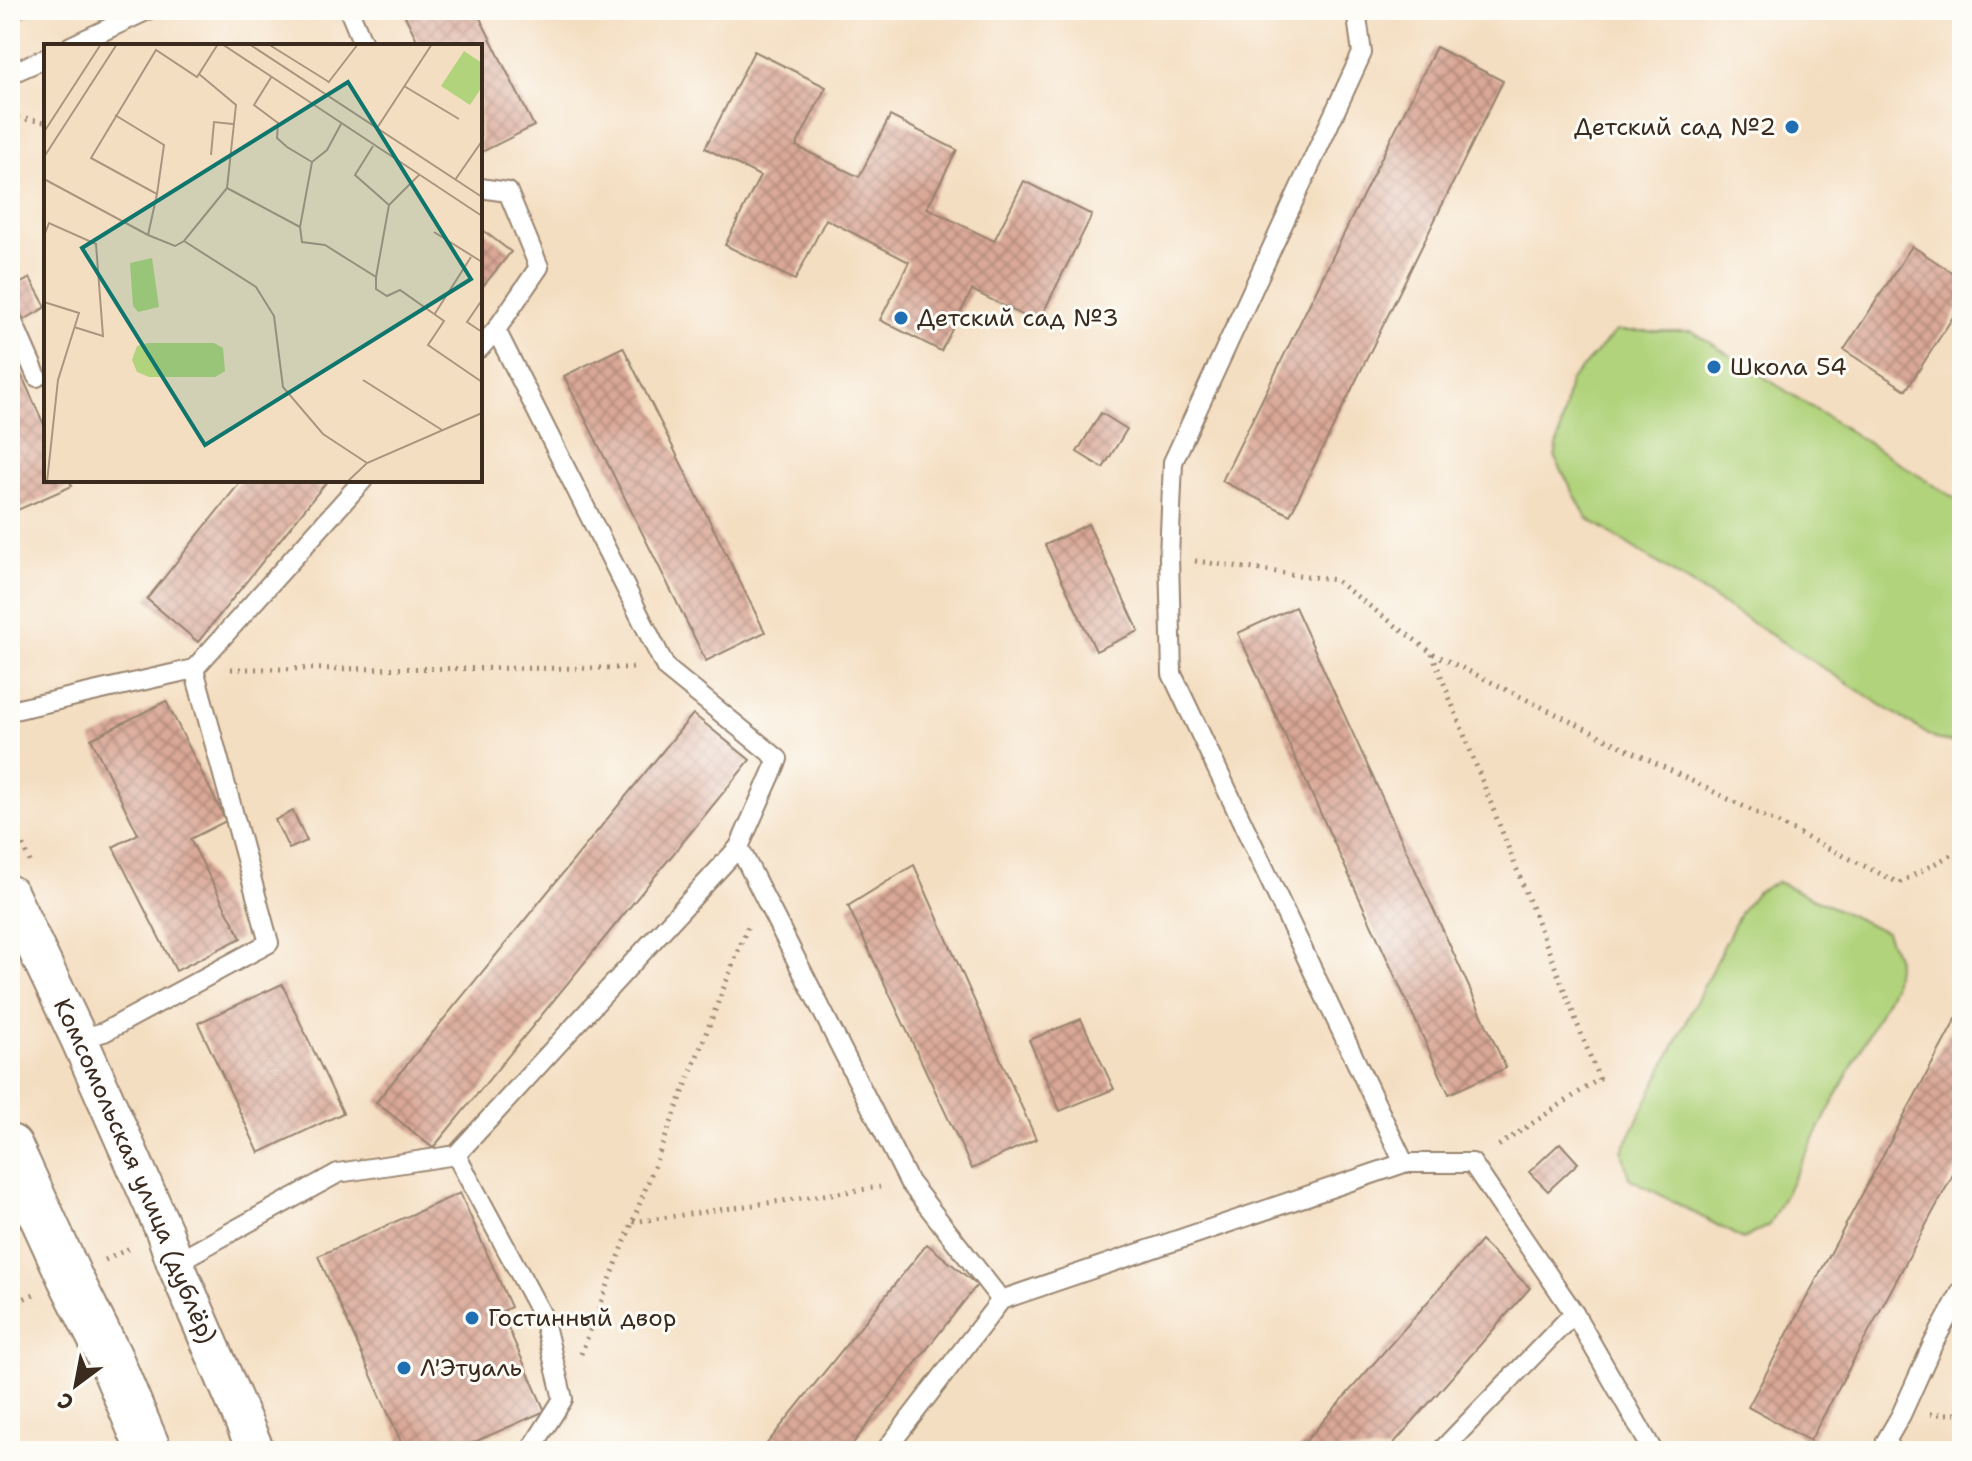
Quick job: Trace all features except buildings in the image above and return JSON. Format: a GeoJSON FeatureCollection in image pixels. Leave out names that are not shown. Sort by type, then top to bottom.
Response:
{"type":"FeatureCollection","features":[{"type":"Feature","properties":{"kind":"street","name":"Комсомольская улица (дублёр)"},"geometry":{"type":"LineString","coordinates":[[10,894],[79,1039],[164,1231],[256,1451]]}},
{"type":"Feature","properties":{"kind":"street"},"geometry":{"type":"LineString","coordinates":[[10,1147],[110,1358],[149,1451]]}},
{"type":"Feature","properties":{"kind":"lane"},"geometry":{"type":"LineString","coordinates":[[75,44],[148,10]]}},
{"type":"Feature","properties":{"kind":"lane"},"geometry":{"type":"LineString","coordinates":[[349,10],[363,44]]}},
{"type":"Feature","properties":{"kind":"lane"},"geometry":{"type":"LineString","coordinates":[[1356,10],[1362,53],[1173,462],[1169,557],[1172,674],[1404,1163]]}},
{"type":"Feature","properties":{"kind":"lane"},"geometry":{"type":"LineString","coordinates":[[10,74],[44,59]]}},
{"type":"Feature","properties":{"kind":"lane"},"geometry":{"type":"LineString","coordinates":[[482,188],[508,192],[539,267],[482,346]]}},
{"type":"Feature","properties":{"kind":"lane"},"geometry":{"type":"LineString","coordinates":[[10,315],[37,377]]}},
{"type":"Feature","properties":{"kind":"lane"},"geometry":{"type":"LineString","coordinates":[[175,1263],[338,1173],[456,1155],[739,847],[778,759],[666,668],[496,330]]}},
{"type":"Feature","properties":{"kind":"lane"},"geometry":{"type":"LineString","coordinates":[[10,711],[194,669],[361,482]]}},
{"type":"Feature","properties":{"kind":"lane"},"geometry":{"type":"LineString","coordinates":[[79,1039],[104,1032],[269,943],[194,669]]}},
{"type":"Feature","properties":{"kind":"lane"},"geometry":{"type":"LineString","coordinates":[[739,847],[909,1182],[1001,1300]]}},
{"type":"Feature","properties":{"kind":"lane"},"geometry":{"type":"LineString","coordinates":[[456,1155],[543,1317],[563,1399],[530,1451]]}},
{"type":"Feature","properties":{"kind":"lane"},"geometry":{"type":"LineString","coordinates":[[885,1451],[1001,1300],[1404,1163],[1472,1163],[1574,1313],[1653,1451]]}},
{"type":"Feature","properties":{"kind":"lane"},"geometry":{"type":"LineString","coordinates":[[1893,1451],[1886,1441],[1962,1290]]}},
{"type":"Feature","properties":{"kind":"lane"},"geometry":{"type":"LineString","coordinates":[[1441,1451],[1574,1313]]}},
{"type":"Feature","properties":{"kind":"path"},"geometry":{"type":"LineString","coordinates":[[10,117],[44,122]]}},
{"type":"Feature","properties":{"kind":"path"},"geometry":{"type":"LineString","coordinates":[[1169,557],[1335,580],[1432,653],[1899,883],[1962,849]]}},
{"type":"Feature","properties":{"kind":"path"},"geometry":{"type":"LineString","coordinates":[[1432,653],[1599,1079],[1472,1163]]}},
{"type":"Feature","properties":{"kind":"path"},"geometry":{"type":"LineString","coordinates":[[194,669],[666,668]]}},
{"type":"Feature","properties":{"kind":"path"},"geometry":{"type":"LineString","coordinates":[[563,1399],[762,890]]}},
{"type":"Feature","properties":{"kind":"path"},"geometry":{"type":"LineString","coordinates":[[632,1223],[909,1182]]}},
{"type":"Feature","properties":{"kind":"green space"},"geometry":{"type":"Polygon","coordinates":[[[1616,331],[1692,331],[1962,503],[1962,745],[1935,739],[1587,518],[1555,458],[1570,381],[1616,331]]]}},
{"type":"Feature","properties":{"kind":"green space"},"geometry":{"type":"Polygon","coordinates":[[[1778,882],[1886,932],[1897,959],[1893,987],[1769,1225],[1743,1239],[1629,1178],[1622,1151],[1741,911],[1757,892],[1778,882]]]}},
{"type":"Feature","properties":{"kind":"place","name":"Детский сад №2"},"geometry":{"type":"Point","coordinates":[1792,127]}},
{"type":"Feature","properties":{"kind":"place","name":"Детский сад №3"},"geometry":{"type":"Point","coordinates":[901,318]}},
{"type":"Feature","properties":{"kind":"place","name":"Школа 54"},"geometry":{"type":"Point","coordinates":[1714,367]}},
{"type":"Feature","properties":{"kind":"place","name":"Гостинный двор"},"geometry":{"type":"Point","coordinates":[472,1318]}},
{"type":"Feature","properties":{"kind":"place","name":"Л'Этуаль"},"geometry":{"type":"Point","coordinates":[404,1368]}}]}
